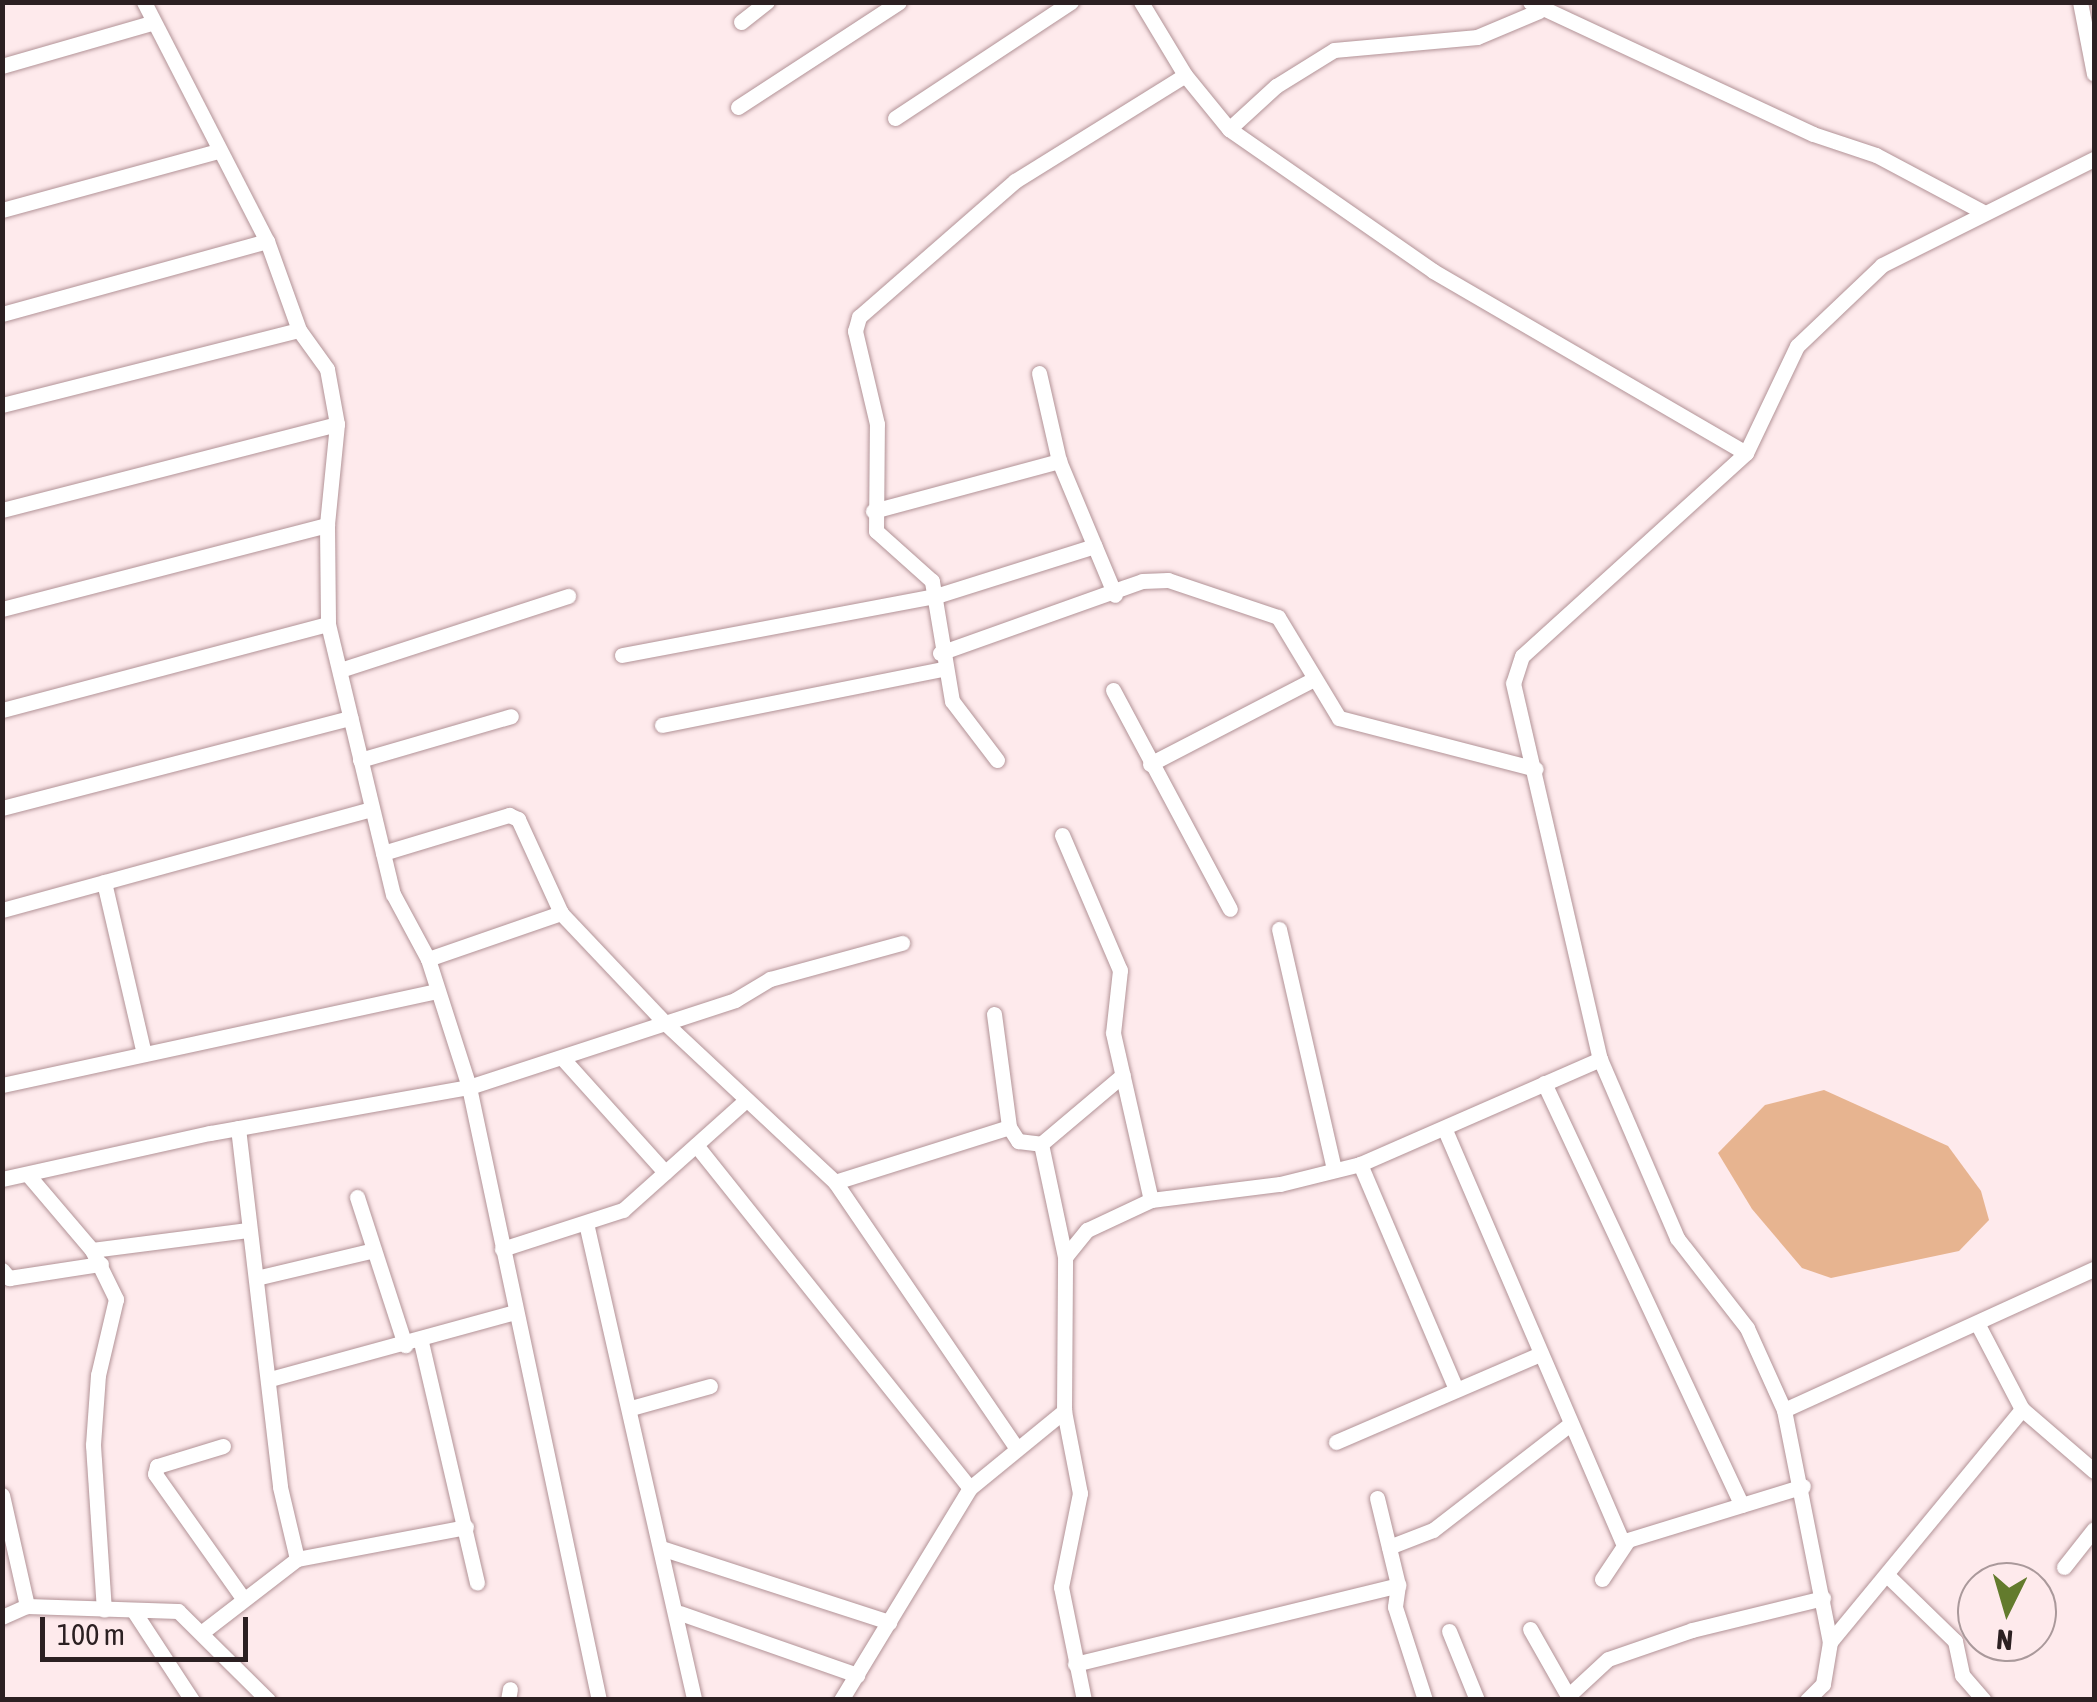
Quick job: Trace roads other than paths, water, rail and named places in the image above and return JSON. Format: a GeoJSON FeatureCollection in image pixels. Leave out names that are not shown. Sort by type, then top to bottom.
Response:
{"type":"FeatureCollection","features":[{"type":"Feature","properties":{"kind":"street"},"geometry":{"type":"LineString","coordinates":[[144,2],[216,151],[267,241],[299,330],[327,369],[337,424],[327,525],[328,624],[394,894],[428,959],[469,1087],[599,1700]]}},
{"type":"Feature","properties":{"kind":"street"},"geometry":{"type":"LineString","coordinates":[[741,22],[767,2]]}},
{"type":"Feature","properties":{"kind":"street"},"geometry":{"type":"LineString","coordinates":[[738,106],[899,2]]}},
{"type":"Feature","properties":{"kind":"street"},"geometry":{"type":"LineString","coordinates":[[896,118],[1071,2]]}},
{"type":"Feature","properties":{"kind":"street"},"geometry":{"type":"LineString","coordinates":[[1141,2],[1184,75],[1230,129],[1433,271],[1746,454]]}},
{"type":"Feature","properties":{"kind":"street"},"geometry":{"type":"LineString","coordinates":[[2080,2],[2094,74]]}},
{"type":"Feature","properties":{"kind":"street"},"geometry":{"type":"LineString","coordinates":[[1230,129],[1276,86],[1334,50],[1477,37],[1534,6],[1813,134],[1876,156],[1982,212]]}},
{"type":"Feature","properties":{"kind":"street"},"geometry":{"type":"LineString","coordinates":[[2,66],[151,22]]}},
{"type":"Feature","properties":{"kind":"street"},"geometry":{"type":"LineString","coordinates":[[997,760],[952,701],[941,661],[938,595],[912,560],[883,541],[874,511],[877,424],[854,330],[860,317],[1015,181],[1184,75]]}},
{"type":"Feature","properties":{"kind":"street"},"geometry":{"type":"LineString","coordinates":[[2,210],[216,151]]}},
{"type":"Feature","properties":{"kind":"street"},"geometry":{"type":"LineString","coordinates":[[1807,1700],[1823,1684],[1830,1642],[1784,1410],[1747,1328],[1678,1238],[1600,1059],[1536,768],[1513,683],[1522,656],[1746,454],[1797,346],[1882,265],[2094,158]]}},
{"type":"Feature","properties":{"kind":"street"},"geometry":{"type":"LineString","coordinates":[[2,314],[267,241]]}},
{"type":"Feature","properties":{"kind":"street"},"geometry":{"type":"LineString","coordinates":[[2,405],[299,330]]}},
{"type":"Feature","properties":{"kind":"street"},"geometry":{"type":"LineString","coordinates":[[1039,372],[1059,462],[1115,595]]}},
{"type":"Feature","properties":{"kind":"street"},"geometry":{"type":"LineString","coordinates":[[2,510],[337,424]]}},
{"type":"Feature","properties":{"kind":"street"},"geometry":{"type":"LineString","coordinates":[[874,511],[1059,462]]}},
{"type":"Feature","properties":{"kind":"street"},"geometry":{"type":"LineString","coordinates":[[2,609],[327,525]]}},
{"type":"Feature","properties":{"kind":"street"},"geometry":{"type":"LineString","coordinates":[[622,654],[938,595],[1094,546]]}},
{"type":"Feature","properties":{"kind":"street"},"geometry":{"type":"LineString","coordinates":[[662,725],[941,661],[1142,582],[1168,580],[1269,611],[1339,718],[1536,768]]}},
{"type":"Feature","properties":{"kind":"street"},"geometry":{"type":"LineString","coordinates":[[340,670],[568,596]]}},
{"type":"Feature","properties":{"kind":"street"},"geometry":{"type":"LineString","coordinates":[[2,710],[328,624]]}},
{"type":"Feature","properties":{"kind":"street"},"geometry":{"type":"LineString","coordinates":[[1150,764],[1314,679]]}},
{"type":"Feature","properties":{"kind":"street"},"geometry":{"type":"LineString","coordinates":[[1113,690],[1230,910]]}},
{"type":"Feature","properties":{"kind":"street"},"geometry":{"type":"LineString","coordinates":[[360,760],[511,716]]}},
{"type":"Feature","properties":{"kind":"street"},"geometry":{"type":"LineString","coordinates":[[2,808],[350,718]]}},
{"type":"Feature","properties":{"kind":"street"},"geometry":{"type":"LineString","coordinates":[[2,910],[372,809]]}},
{"type":"Feature","properties":{"kind":"street"},"geometry":{"type":"LineString","coordinates":[[383,852],[509,816],[518,819],[561,913],[663,1021],[835,1182],[1014,1446]]}},
{"type":"Feature","properties":{"kind":"street"},"geometry":{"type":"LineString","coordinates":[[1062,835],[1120,970],[1112,1033],[1150,1200]]}},
{"type":"Feature","properties":{"kind":"street"},"geometry":{"type":"LineString","coordinates":[[104,882],[143,1050]]}},
{"type":"Feature","properties":{"kind":"street"},"geometry":{"type":"LineString","coordinates":[[428,959],[561,913]]}},
{"type":"Feature","properties":{"kind":"street"},"geometry":{"type":"LineString","coordinates":[[1279,928],[1334,1170]]}},
{"type":"Feature","properties":{"kind":"street"},"geometry":{"type":"LineString","coordinates":[[2,1179],[238,1128],[469,1087],[564,1060],[663,1021],[735,1000],[770,979],[902,942]]}},
{"type":"Feature","properties":{"kind":"street"},"geometry":{"type":"LineString","coordinates":[[2,1085],[143,1050],[437,991]]}},
{"type":"Feature","properties":{"kind":"street"},"geometry":{"type":"LineString","coordinates":[[994,1014],[1009,1127],[1018,1141],[1041,1144],[1122,1075]]}},
{"type":"Feature","properties":{"kind":"street"},"geometry":{"type":"LineString","coordinates":[[1065,1257],[1087,1230],[1150,1200],[1280,1184],[1360,1164],[1600,1059]]}},
{"type":"Feature","properties":{"kind":"street"},"geometry":{"type":"LineString","coordinates":[[564,1060],[665,1172]]}},
{"type":"Feature","properties":{"kind":"street"},"geometry":{"type":"LineString","coordinates":[[1544,1083],[1742,1504]]}},
{"type":"Feature","properties":{"kind":"street"},"geometry":{"type":"LineString","coordinates":[[502,1249],[623,1210],[746,1100]]}},
{"type":"Feature","properties":{"kind":"street"},"geometry":{"type":"LineString","coordinates":[[835,1182],[1009,1127]]}},
{"type":"Feature","properties":{"kind":"street"},"geometry":{"type":"LineString","coordinates":[[238,1128],[280,1487],[297,1558]]}},
{"type":"Feature","properties":{"kind":"street"},"geometry":{"type":"LineString","coordinates":[[1445,1130],[1624,1545]]}},
{"type":"Feature","properties":{"kind":"street"},"geometry":{"type":"LineString","coordinates":[[1041,1144],[1065,1257],[1064,1410],[1080,1493],[1062,1587],[1084,1700]]}},
{"type":"Feature","properties":{"kind":"street"},"geometry":{"type":"LineString","coordinates":[[696,1145],[970,1488]]}},
{"type":"Feature","properties":{"kind":"street"},"geometry":{"type":"LineString","coordinates":[[1360,1164],[1456,1389]]}},
{"type":"Feature","properties":{"kind":"street"},"geometry":{"type":"LineString","coordinates":[[30,1176],[96,1257],[116,1299],[98,1375],[93,1445],[104,1610]]}},
{"type":"Feature","properties":{"kind":"street"},"geometry":{"type":"LineString","coordinates":[[357,1198],[413,1343],[466,1527],[477,1583]]}},
{"type":"Feature","properties":{"kind":"street"},"geometry":{"type":"LineString","coordinates":[[586,1223],[680,1613],[694,1700]]}},
{"type":"Feature","properties":{"kind":"street"},"geometry":{"type":"LineString","coordinates":[[2,1270],[9,1278],[96,1257],[248,1230]]}},
{"type":"Feature","properties":{"kind":"street"},"geometry":{"type":"LineString","coordinates":[[256,1278],[374,1250]]}},
{"type":"Feature","properties":{"kind":"street"},"geometry":{"type":"LineString","coordinates":[[1784,1410],[2094,1269]]}},
{"type":"Feature","properties":{"kind":"street"},"geometry":{"type":"LineString","coordinates":[[270,1379],[515,1312]]}},
{"type":"Feature","properties":{"kind":"street"},"geometry":{"type":"LineString","coordinates":[[1977,1323],[2022,1409],[2094,1471]]}},
{"type":"Feature","properties":{"kind":"street"},"geometry":{"type":"LineString","coordinates":[[1336,1442],[1540,1354]]}},
{"type":"Feature","properties":{"kind":"street"},"geometry":{"type":"LineString","coordinates":[[630,1408],[710,1386]]}},
{"type":"Feature","properties":{"kind":"street"},"geometry":{"type":"LineString","coordinates":[[1830,1642],[1889,1577],[2022,1409]]}},
{"type":"Feature","properties":{"kind":"street"},"geometry":{"type":"LineString","coordinates":[[861,1700],[842,1698],[970,1488],[1014,1446],[1064,1410]]}},
{"type":"Feature","properties":{"kind":"street"},"geometry":{"type":"LineString","coordinates":[[1389,1547],[1433,1530],[1570,1424]]}},
{"type":"Feature","properties":{"kind":"street"},"geometry":{"type":"LineString","coordinates":[[224,1446],[157,1466],[155,1474],[242,1597]]}},
{"type":"Feature","properties":{"kind":"street"},"geometry":{"type":"LineString","coordinates":[[1602,1579],[1624,1545],[1802,1486]]}},
{"type":"Feature","properties":{"kind":"street"},"geometry":{"type":"LineString","coordinates":[[2,1495],[27,1606]]}},
{"type":"Feature","properties":{"kind":"street"},"geometry":{"type":"LineString","coordinates":[[1376,1498],[1398,1585],[1395,1607],[1425,1700]]}},
{"type":"Feature","properties":{"kind":"street"},"geometry":{"type":"LineString","coordinates":[[200,1633],[297,1558],[466,1527]]}},
{"type":"Feature","properties":{"kind":"street"},"geometry":{"type":"LineString","coordinates":[[2064,1567],[2094,1529]]}},
{"type":"Feature","properties":{"kind":"street"},"geometry":{"type":"LineString","coordinates":[[664,1548],[888,1622]]}},
{"type":"Feature","properties":{"kind":"street"},"geometry":{"type":"LineString","coordinates":[[1889,1577],[1956,1642],[1962,1675],[1984,1700]]}},
{"type":"Feature","properties":{"kind":"street"},"geometry":{"type":"LineString","coordinates":[[1075,1664],[1398,1585]]}},
{"type":"Feature","properties":{"kind":"street"},"geometry":{"type":"LineString","coordinates":[[1530,1629],[1568,1696],[1608,1660],[1692,1630],[1824,1598]]}},
{"type":"Feature","properties":{"kind":"street"},"geometry":{"type":"LineString","coordinates":[[2,1617],[27,1606],[178,1611],[268,1700]]}},
{"type":"Feature","properties":{"kind":"street"},"geometry":{"type":"LineString","coordinates":[[133,1610],[192,1700]]}},
{"type":"Feature","properties":{"kind":"street"},"geometry":{"type":"LineString","coordinates":[[680,1613],[857,1675]]}},
{"type":"Feature","properties":{"kind":"street"},"geometry":{"type":"LineString","coordinates":[[1450,1631],[1476,1700]]}}]}
